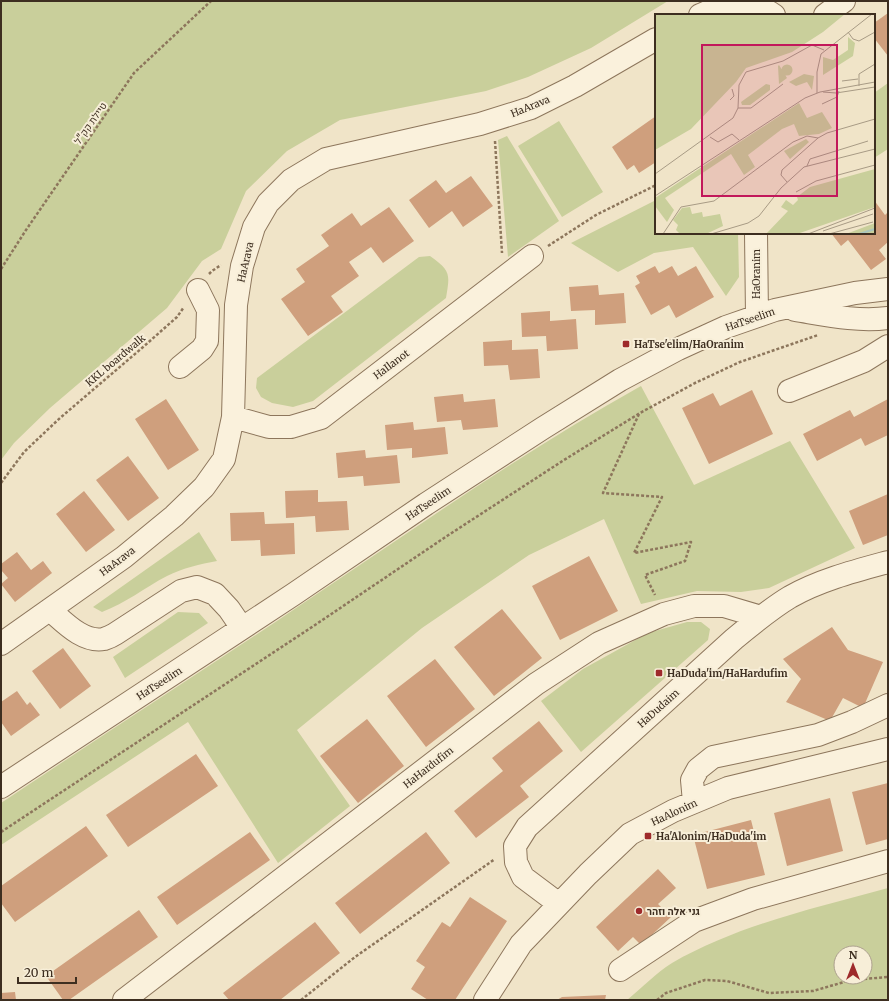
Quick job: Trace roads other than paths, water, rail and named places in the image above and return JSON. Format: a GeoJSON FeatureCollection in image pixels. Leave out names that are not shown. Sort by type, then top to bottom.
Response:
{"type":"FeatureCollection","features":[{"type":"Feature","properties":{"kind":"street"},"geometry":{"type":"LineString","coordinates":[[826,14],[844,1]]}},
{"type":"Feature","properties":{"kind":"street"},"geometry":{"type":"LineString","coordinates":[[702,14],[727,4],[748,4],[766,9],[773,14]]}},
{"type":"Feature","properties":{"kind":"street","name":"HaArava"},"geometry":{"type":"LineString","coordinates":[[1,644],[124,557],[174,516],[204,487],[224,458],[233,417],[236,305],[242,266],[254,227],[268,203],[291,180],[326,159],[480,124],[531,108],[575,86],[655,41]]}},
{"type":"Feature","properties":{"kind":"street","name":"HaOranim"},"geometry":{"type":"LineString","coordinates":[[756,234],[757,316]]}},
{"type":"Feature","properties":{"kind":"street","name":"HaIlanot"},"geometry":{"type":"LineString","coordinates":[[233,417],[269,427],[291,427],[321,418],[532,256]]}},
{"type":"Feature","properties":{"kind":"street","name":"HaTseelim"},"geometry":{"type":"LineString","coordinates":[[1,787],[242,628],[426,504],[620,380],[678,349],[726,327],[757,316],[784,308],[855,293],[888,289]]}},
{"type":"Feature","properties":{"kind":"street"},"geometry":{"type":"LineString","coordinates":[[180,367],[202,349],[207,340],[208,310],[198,290]]}},
{"type":"Feature","properties":{"kind":"street"},"geometry":{"type":"LineString","coordinates":[[784,308],[832,317],[863,319],[888,318]]}},
{"type":"Feature","properties":{"kind":"street"},"geometry":{"type":"LineString","coordinates":[[789,391],[864,361],[888,346]]}},
{"type":"Feature","properties":{"kind":"street","name":"HaDudaim"},"geometry":{"type":"LineString","coordinates":[[559,904],[523,877],[516,862],[515,846],[527,827],[734,639],[761,617],[790,597],[823,582],[888,562]]}},
{"type":"Feature","properties":{"kind":"street"},"geometry":{"type":"LineString","coordinates":[[50,610],[71,629],[89,638],[103,639],[115,634],[181,591],[197,587],[215,594],[229,609],[242,628]]}},
{"type":"Feature","properties":{"kind":"street","name":"HaHardufim"},"geometry":{"type":"LineString","coordinates":[[124,1000],[536,684],[599,643],[664,614],[694,606],[724,606],[761,617]]}},
{"type":"Feature","properties":{"kind":"street"},"geometry":{"type":"LineString","coordinates":[[694,802],[692,780],[698,769],[713,757],[818,735],[852,722],[888,705]]}},
{"type":"Feature","properties":{"kind":"street","name":"HaAlonim"},"geometry":{"type":"LineString","coordinates":[[485,1000],[521,944],[588,874],[630,834],[673,811],[728,788],[888,749]]}},
{"type":"Feature","properties":{"kind":"street"},"geometry":{"type":"LineString","coordinates":[[620,970],[694,921],[753,899],[888,861]]}},
{"type":"Feature","properties":{"kind":"place","name":"HaTse'elim/HaOranim"},"geometry":{"type":"Point","coordinates":[626,344]}},
{"type":"Feature","properties":{"kind":"place","name":"HaDuda'im/HaHardufim"},"geometry":{"type":"Point","coordinates":[659,673]}},
{"type":"Feature","properties":{"kind":"place","name":"Ha'Alonim/HaDuda'im"},"geometry":{"type":"Point","coordinates":[648,836]}},
{"type":"Feature","properties":{"kind":"place","name":"גני אלה וזהר"},"geometry":{"type":"Point","coordinates":[639,911]}}]}
